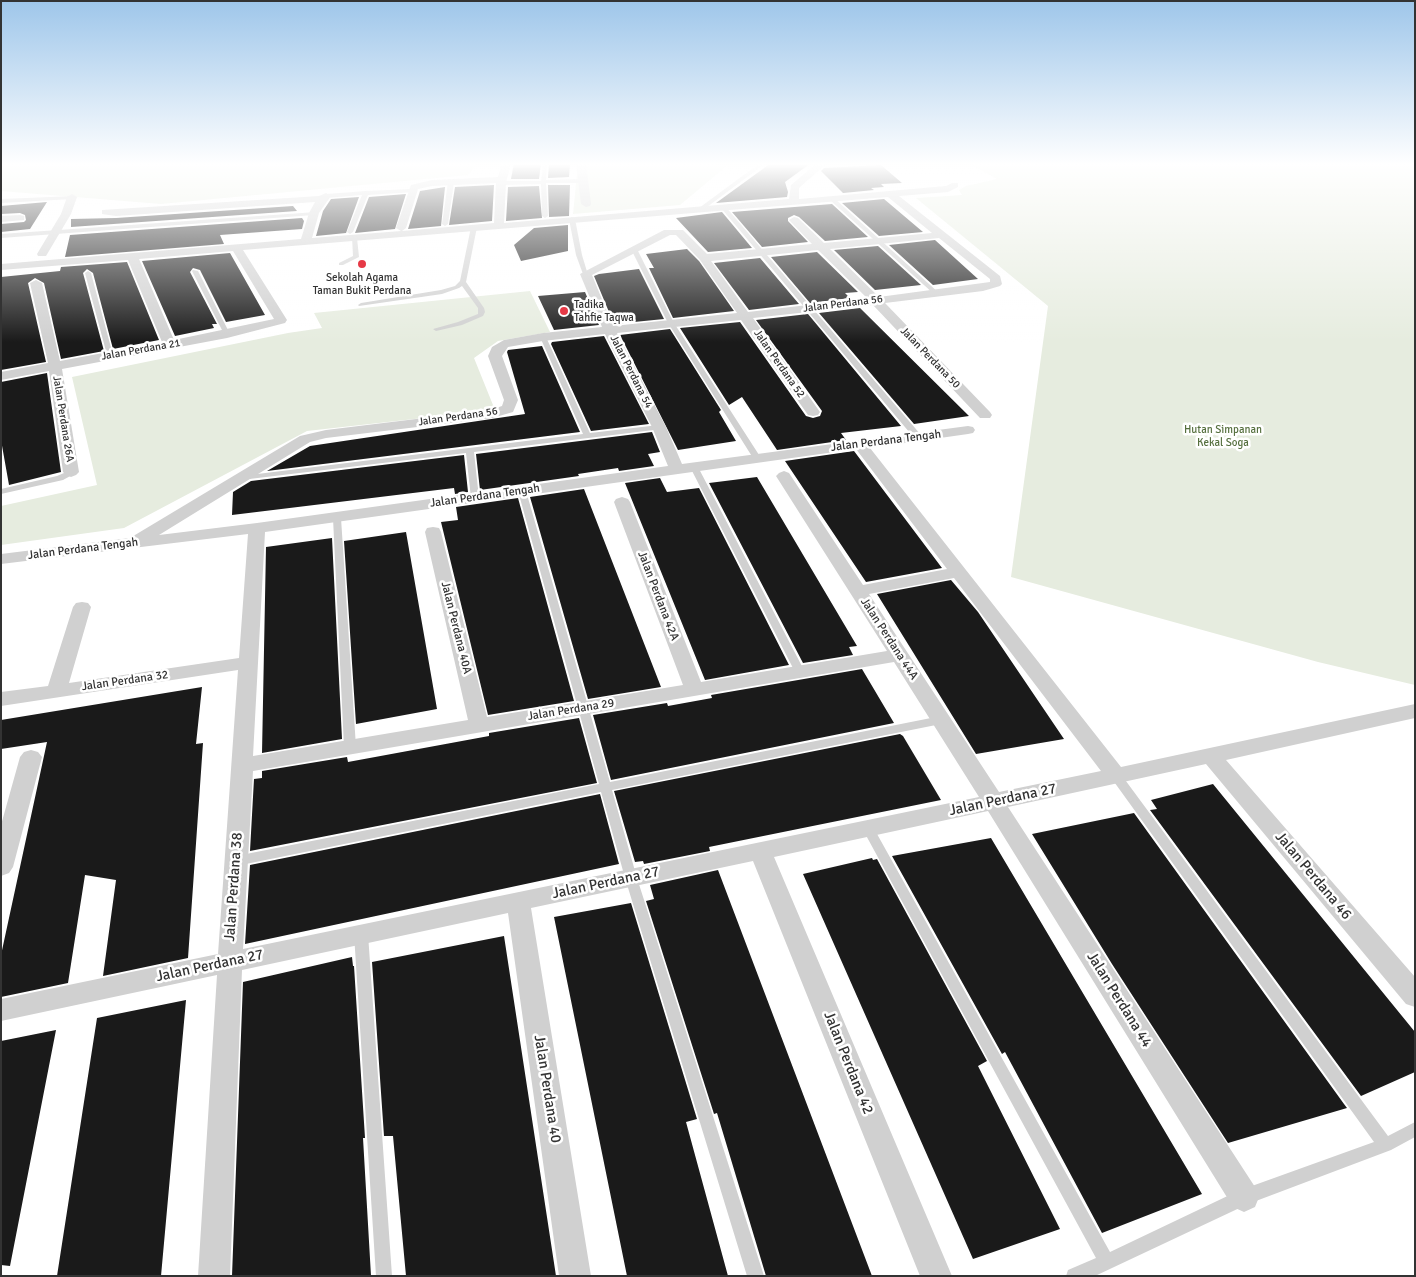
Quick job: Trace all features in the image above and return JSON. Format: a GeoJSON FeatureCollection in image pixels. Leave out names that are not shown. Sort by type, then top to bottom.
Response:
{"type":"FeatureCollection","features":[{"type":"Feature","properties":{"kind":"street"},"geometry":{"type":"LineString","coordinates":[[42,254],[61,223]]}},
{"type":"Feature","properties":{"kind":"street"},"geometry":{"type":"LineString","coordinates":[[308,237],[312,223]]}},
{"type":"Feature","properties":{"kind":"street"},"geometry":{"type":"LineString","coordinates":[[401,228],[403,223]]}},
{"type":"Feature","properties":{"kind":"street"},"geometry":{"type":"LineString","coordinates":[[1,258],[529,223]]}},
{"type":"Feature","properties":{"kind":"street","name":"Jalan Perdana 50"},"geometry":{"type":"LineString","coordinates":[[797,223],[875,300],[985,415]]}},
{"type":"Feature","properties":{"kind":"street"},"geometry":{"type":"LineString","coordinates":[[926,223],[942,235]]}},
{"type":"Feature","properties":{"kind":"street"},"geometry":{"type":"LineString","coordinates":[[586,274],[668,232],[674,232]]}},
{"type":"Feature","properties":{"kind":"street","name":"Jalan Perdana 52"},"geometry":{"type":"LineString","coordinates":[[674,232],[679,232],[704,258],[813,412]]}},
{"type":"Feature","properties":{"kind":"street"},"geometry":{"type":"LineString","coordinates":[[704,258],[942,235]]}},
{"type":"Feature","properties":{"kind":"street","name":"Jalan Perdana 56"},"geometry":{"type":"LineString","coordinates":[[136,542],[305,439],[326,434],[501,412],[508,408],[511,400],[496,365],[495,356],[497,350],[504,344],[543,337],[937,294],[992,287],[998,282],[996,278],[942,235]]}},
{"type":"Feature","properties":{"kind":"street"},"geometry":{"type":"LineString","coordinates":[[1,267],[236,248],[308,237]]}},
{"type":"Feature","properties":{"kind":"street","name":"Jalan Perdana 21"},"geometry":{"type":"LineString","coordinates":[[1,376],[227,334],[279,322],[281,320],[236,248]]}},
{"type":"Feature","properties":{"kind":"street"},"geometry":{"type":"LineString","coordinates":[[132,256],[170,345]]}},
{"type":"Feature","properties":{"kind":"street","name":"Jalan Perdana 54"},"geometry":{"type":"LineString","coordinates":[[586,274],[609,330],[659,426],[677,469]]}},
{"type":"Feature","properties":{"kind":"street"},"geometry":{"type":"LineString","coordinates":[[36,283],[55,366]]}},
{"type":"Feature","properties":{"kind":"street","name":"Jalan Perdana 26A"},"geometry":{"type":"LineString","coordinates":[[55,366],[71,472]]}},
{"type":"Feature","properties":{"kind":"street","name":"Jalan Perdana Tengah"},"geometry":{"type":"LineString","coordinates":[[1,559],[337,518],[677,469],[968,430]]}},
{"type":"Feature","properties":{"kind":"street"},"geometry":{"type":"LineString","coordinates":[[860,445],[1116,776]]}},
{"type":"Feature","properties":{"kind":"street","name":"Jalan Perdana 44A"},"geometry":{"type":"LineString","coordinates":[[784,476],[994,802]]}},
{"type":"Feature","properties":{"kind":"street","name":"Jalan Perdana 42A"},"geometry":{"type":"LineString","coordinates":[[622,502],[694,689]]}},
{"type":"Feature","properties":{"kind":"street","name":"Jalan Perdana 38"},"geometry":{"type":"LineString","coordinates":[[214,1276],[230,962],[257,528]]}},
{"type":"Feature","properties":{"kind":"street","name":"Jalan Perdana 40A"},"geometry":{"type":"LineString","coordinates":[[433,532],[479,725]]}},
{"type":"Feature","properties":{"kind":"street"},"geometry":{"type":"LineString","coordinates":[[858,591],[958,572]]}},
{"type":"Feature","properties":{"kind":"street"},"geometry":{"type":"LineString","coordinates":[[57,690],[82,607]]}},
{"type":"Feature","properties":{"kind":"street","name":"Jalan Perdana 29"},"geometry":{"type":"LineString","coordinates":[[242,765],[900,655]]}},
{"type":"Feature","properties":{"kind":"street","name":"Jalan Perdana 32"},"geometry":{"type":"LineString","coordinates":[[1,699],[248,663]]}},
{"type":"Feature","properties":{"kind":"street","name":"Jalan Perdana 27"},"geometry":{"type":"LineString","coordinates":[[1,1010],[1415,712]]}},
{"type":"Feature","properties":{"kind":"street","name":"Jalan Perdana 46"},"geometry":{"type":"LineString","coordinates":[[1211,756],[1415,996]]}},
{"type":"Feature","properties":{"kind":"street"},"geometry":{"type":"LineString","coordinates":[[1,867],[31,757]]}},
{"type":"Feature","properties":{"kind":"street","name":"Jalan Perdana 44"},"geometry":{"type":"LineString","coordinates":[[994,802],[1244,1197]]}},
{"type":"Feature","properties":{"kind":"street","name":"Jalan Perdana 42"},"geometry":{"type":"LineString","coordinates":[[760,851],[936,1276]]}},
{"type":"Feature","properties":{"kind":"street","name":"Jalan Perdana 40"},"geometry":{"type":"LineString","coordinates":[[518,901],[575,1276]]}},
{"type":"Feature","properties":{"kind":"lane"},"geometry":{"type":"LineString","coordinates":[[1,236],[184,223]]}},
{"type":"Feature","properties":{"kind":"lane"},"geometry":{"type":"LineString","coordinates":[[341,264],[356,257],[352,235],[356,223]]}},
{"type":"Feature","properties":{"kind":"lane"},"geometry":{"type":"LineString","coordinates":[[573,223],[578,255],[586,274]]}},
{"type":"Feature","properties":{"kind":"lane"},"geometry":{"type":"LineString","coordinates":[[736,223],[918,437]]}},
{"type":"Feature","properties":{"kind":"lane"},"geometry":{"type":"LineString","coordinates":[[859,223],[937,294]]}},
{"type":"Feature","properties":{"kind":"lane"},"geometry":{"type":"LineString","coordinates":[[360,304],[442,292],[457,287],[463,282],[474,227]]}},
{"type":"Feature","properties":{"kind":"lane"},"geometry":{"type":"LineString","coordinates":[[634,249],[671,324],[757,458]]}},
{"type":"Feature","properties":{"kind":"lane"},"geometry":{"type":"LineString","coordinates":[[195,271],[227,334]]}},
{"type":"Feature","properties":{"kind":"lane"},"geometry":{"type":"LineString","coordinates":[[88,273],[110,356]]}},
{"type":"Feature","properties":{"kind":"lane"},"geometry":{"type":"LineString","coordinates":[[436,329],[475,318],[482,312],[463,282]]}},
{"type":"Feature","properties":{"kind":"lane"},"geometry":{"type":"LineString","coordinates":[[543,337],[587,434]]}},
{"type":"Feature","properties":{"kind":"lane"},"geometry":{"type":"LineString","coordinates":[[240,478],[659,426]]}},
{"type":"Feature","properties":{"kind":"lane"},"geometry":{"type":"LineString","coordinates":[[470,450],[475,498]]}},
{"type":"Feature","properties":{"kind":"lane"},"geometry":{"type":"LineString","coordinates":[[694,467],[800,672]]}},
{"type":"Feature","properties":{"kind":"lane"},"geometry":{"type":"LineString","coordinates":[[1,492],[60,478],[71,472]]}},
{"type":"Feature","properties":{"kind":"lane"},"geometry":{"type":"LineString","coordinates":[[522,491],[631,878],[756,1276]]}},
{"type":"Feature","properties":{"kind":"lane"},"geometry":{"type":"LineString","coordinates":[[337,518],[350,747]]}},
{"type":"Feature","properties":{"kind":"lane"},"geometry":{"type":"LineString","coordinates":[[236,861],[941,720]]}},
{"type":"Feature","properties":{"kind":"lane"},"geometry":{"type":"LineString","coordinates":[[1116,776],[1386,1144]]}},
{"type":"Feature","properties":{"kind":"lane"},"geometry":{"type":"LineString","coordinates":[[868,828],[1107,1262]]}},
{"type":"Feature","properties":{"kind":"lane"},"geometry":{"type":"LineString","coordinates":[[361,934],[384,1276]]}},
{"type":"Feature","properties":{"kind":"lane"},"geometry":{"type":"LineString","coordinates":[[1074,1276],[1244,1197],[1386,1144],[1415,1129]]}},
{"type":"Feature","properties":{"kind":"green space","name":"Hutan Simpanan Kekal Soga"},"geometry":{"type":"Polygon","coordinates":[[[946,223],[1415,223],[1415,685],[1318,662],[1011,577],[1048,306],[946,223]]]}},
{"type":"Feature","properties":{"kind":"green space"},"geometry":{"type":"Polygon","coordinates":[[[530,291],[550,332],[498,341],[474,358],[495,410],[307,431],[124,528],[1,545],[1,506],[97,485],[72,377],[288,333],[322,328],[314,313],[530,291]]]}},
{"type":"Feature","properties":{"kind":"building"},"geometry":{"type":"Polygon","coordinates":[[[34,223],[30,229],[1,232],[1,224],[34,223]]]}},
{"type":"Feature","properties":{"kind":"building"},"geometry":{"type":"Polygon","coordinates":[[[71,223],[133,223],[71,227],[71,223]]]}},
{"type":"Feature","properties":{"kind":"building"},"geometry":{"type":"Polygon","coordinates":[[[239,223],[304,223],[302,229],[220,235],[224,244],[65,257],[70,235],[239,223]]]}},
{"type":"Feature","properties":{"kind":"building"},"geometry":{"type":"Polygon","coordinates":[[[320,223],[350,223],[346,233],[316,236],[320,223]]]}},
{"type":"Feature","properties":{"kind":"building"},"geometry":{"type":"Polygon","coordinates":[[[359,223],[397,223],[395,229],[355,233],[359,223]]]}},
{"type":"Feature","properties":{"kind":"building"},"geometry":{"type":"Polygon","coordinates":[[[410,223],[441,223],[441,226],[408,229],[410,223]]]}},
{"type":"Feature","properties":{"kind":"building"},"geometry":{"type":"Polygon","coordinates":[[[449,223],[475,223],[449,225],[449,223]]]}},
{"type":"Feature","properties":{"kind":"building"},"geometry":{"type":"Polygon","coordinates":[[[680,223],[731,223],[752,248],[708,252],[680,223]]]}},
{"type":"Feature","properties":{"kind":"building"},"geometry":{"type":"Polygon","coordinates":[[[741,223],[790,223],[808,242],[762,247],[741,223]]]}},
{"type":"Feature","properties":{"kind":"building"},"geometry":{"type":"Polygon","coordinates":[[[805,223],[852,223],[868,237],[825,241],[805,223]]]}},
{"type":"Feature","properties":{"kind":"building"},"geometry":{"type":"Polygon","coordinates":[[[864,223],[912,223],[923,232],[879,236],[864,223]]]}},
{"type":"Feature","properties":{"kind":"building"},"geometry":{"type":"Polygon","coordinates":[[[568,225],[568,251],[521,261],[514,245],[534,228],[568,225]]]}},
{"type":"Feature","properties":{"kind":"building"},"geometry":{"type":"Polygon","coordinates":[[[935,240],[978,279],[933,285],[889,245],[935,240]]]}},
{"type":"Feature","properties":{"kind":"building"},"geometry":{"type":"Polygon","coordinates":[[[878,246],[921,285],[875,290],[834,250],[878,246]]]}},
{"type":"Feature","properties":{"kind":"building"},"geometry":{"type":"Polygon","coordinates":[[[687,249],[699,261],[734,311],[673,318],[649,268],[654,268],[646,254],[687,249]]]}},
{"type":"Feature","properties":{"kind":"building"},"geometry":{"type":"Polygon","coordinates":[[[817,252],[858,292],[845,293],[850,298],[810,303],[771,257],[817,252]]]}},
{"type":"Feature","properties":{"kind":"building"},"geometry":{"type":"Polygon","coordinates":[[[230,253],[265,315],[226,322],[200,270],[193,268],[190,272],[217,324],[212,324],[214,328],[175,336],[142,261],[230,253]]]}},
{"type":"Feature","properties":{"kind":"building"},"geometry":{"type":"Polygon","coordinates":[[[760,258],[799,304],[749,310],[714,263],[760,258]]]}},
{"type":"Feature","properties":{"kind":"building"},"geometry":{"type":"Polygon","coordinates":[[[127,262],[159,340],[113,349],[93,273],[87,269],[83,273],[104,351],[61,359],[44,283],[35,278],[28,283],[46,362],[1,370],[1,277],[60,271],[61,267],[127,262]]]}},
{"type":"Feature","properties":{"kind":"building"},"geometry":{"type":"Polygon","coordinates":[[[639,269],[664,319],[614,324],[594,276],[639,269]]]}},
{"type":"Feature","properties":{"kind":"building","name":"Tadika Tahfie Taqwa"},"geometry":{"type":"Polygon","coordinates":[[[585,292],[599,325],[554,330],[538,296],[585,292]]]}},
{"type":"Feature","properties":{"kind":"building"},"geometry":{"type":"Polygon","coordinates":[[[860,308],[969,416],[914,424],[819,313],[860,308]]]}},
{"type":"Feature","properties":{"kind":"building"},"geometry":{"type":"Polygon","coordinates":[[[808,314],[901,426],[841,433],[846,440],[777,450],[742,397],[729,405],[680,328],[740,322],[806,416],[813,418],[820,416],[822,411],[756,320],[808,314]]]}},
{"type":"Feature","properties":{"kind":"building"},"geometry":{"type":"Polygon","coordinates":[[[670,329],[721,410],[719,412],[736,441],[678,450],[620,335],[670,329]]]}},
{"type":"Feature","properties":{"kind":"building"},"geometry":{"type":"Polygon","coordinates":[[[604,336],[649,424],[591,431],[551,344],[552,342],[604,336]]]}},
{"type":"Feature","properties":{"kind":"building"},"geometry":{"type":"Polygon","coordinates":[[[542,346],[580,432],[267,471],[310,446],[525,414],[507,352],[508,350],[542,346]]]}},
{"type":"Feature","properties":{"kind":"building"},"geometry":{"type":"Polygon","coordinates":[[[47,373],[61,472],[9,485],[1,440],[1,382],[47,373]]]}},
{"type":"Feature","properties":{"kind":"building"},"geometry":{"type":"Polygon","coordinates":[[[652,432],[660,452],[648,454],[654,466],[619,471],[618,468],[578,474],[579,476],[480,490],[476,454],[652,432]]]}},
{"type":"Feature","properties":{"kind":"building"},"geometry":{"type":"Polygon","coordinates":[[[854,451],[942,568],[866,582],[785,461],[854,451]]]}},
{"type":"Feature","properties":{"kind":"building"},"geometry":{"type":"Polygon","coordinates":[[[464,455],[468,492],[455,494],[454,488],[232,515],[233,492],[251,481],[464,455]]]}},
{"type":"Feature","properties":{"kind":"building"},"geometry":{"type":"Polygon","coordinates":[[[757,477],[857,646],[849,647],[853,655],[803,663],[709,483],[757,477]]]}},
{"type":"Feature","properties":{"kind":"building"},"geometry":{"type":"Polygon","coordinates":[[[660,478],[667,492],[699,488],[789,665],[705,680],[625,483],[660,478]]]}},
{"type":"Feature","properties":{"kind":"building"},"geometry":{"type":"Polygon","coordinates":[[[584,489],[661,687],[588,699],[530,497],[584,489]]]}},
{"type":"Feature","properties":{"kind":"building"},"geometry":{"type":"Polygon","coordinates":[[[518,498],[574,701],[488,715],[441,522],[458,520],[456,507],[518,498]]]}},
{"type":"Feature","properties":{"kind":"building"},"geometry":{"type":"Polygon","coordinates":[[[406,532],[437,709],[356,724],[344,541],[406,532]]]}},
{"type":"Feature","properties":{"kind":"building"},"geometry":{"type":"Polygon","coordinates":[[[332,538],[342,739],[262,753],[266,547],[332,538]]]}},
{"type":"Feature","properties":{"kind":"building"},"geometry":{"type":"Polygon","coordinates":[[[951,580],[978,612],[1064,739],[976,754],[877,594],[951,580]]]}},
{"type":"Feature","properties":{"kind":"building"},"geometry":{"type":"Polygon","coordinates":[[[862,669],[894,723],[611,780],[593,715],[667,703],[668,706],[712,698],[711,695],[862,669]]]}},
{"type":"Feature","properties":{"kind":"building"},"geometry":{"type":"Polygon","coordinates":[[[202,687],[196,744],[203,743],[188,958],[103,976],[116,880],[85,875],[68,983],[1,997],[1,955],[47,742],[1,749],[1,720],[202,687]]]}},
{"type":"Feature","properties":{"kind":"building"},"geometry":{"type":"Polygon","coordinates":[[[579,718],[597,783],[250,851],[254,779],[262,778],[262,771],[347,757],[348,762],[489,736],[489,733],[579,718]]]}},
{"type":"Feature","properties":{"kind":"building"},"geometry":{"type":"Polygon","coordinates":[[[900,734],[941,800],[709,847],[710,851],[644,864],[643,861],[635,862],[614,791],[900,734]]]}},
{"type":"Feature","properties":{"kind":"building"},"geometry":{"type":"Polygon","coordinates":[[[1213,784],[1415,1032],[1415,1072],[1361,1096],[1150,810],[1157,809],[1151,800],[1213,784]]]}},
{"type":"Feature","properties":{"kind":"building"},"geometry":{"type":"Polygon","coordinates":[[[600,794],[619,864],[245,944],[250,865],[600,794]]]}},
{"type":"Feature","properties":{"kind":"building"},"geometry":{"type":"Polygon","coordinates":[[[1134,813],[1347,1108],[1228,1143],[1112,964],[1032,834],[1134,813]]]}},
{"type":"Feature","properties":{"kind":"building"},"geometry":{"type":"Polygon","coordinates":[[[991,838],[1202,1194],[1102,1233],[1005,1052],[1002,1054],[892,856],[991,838]]]}},
{"type":"Feature","properties":{"kind":"building"},"geometry":{"type":"Polygon","coordinates":[[[872,858],[873,860],[877,859],[987,1061],[978,1066],[1060,1229],[973,1259],[803,874],[872,858]]]}},
{"type":"Feature","properties":{"kind":"building"},"geometry":{"type":"Polygon","coordinates":[[[718,870],[872,1276],[766,1276],[717,1113],[714,1114],[646,901],[654,899],[650,885],[718,870]]]}},
{"type":"Feature","properties":{"kind":"building"},"geometry":{"type":"Polygon","coordinates":[[[631,903],[697,1119],[686,1122],[728,1276],[627,1276],[554,917],[631,903]]]}},
{"type":"Feature","properties":{"kind":"building"},"geometry":{"type":"Polygon","coordinates":[[[504,936],[556,1276],[406,1276],[393,1136],[384,1136],[372,962],[504,936]]]}},
{"type":"Feature","properties":{"kind":"building"},"geometry":{"type":"Polygon","coordinates":[[[352,957],[365,1138],[363,1138],[371,1276],[232,1276],[243,982],[352,957]]]}},
{"type":"Feature","properties":{"kind":"building"},"geometry":{"type":"Polygon","coordinates":[[[186,1000],[161,1276],[57,1276],[97,1018],[186,1000]]]}},
{"type":"Feature","properties":{"kind":"building"},"geometry":{"type":"Polygon","coordinates":[[[56,1030],[10,1266],[1,1265],[1,1041],[56,1030]]]}},
{"type":"Feature","properties":{"kind":"place","name":"Sekolah Agama Taman Bukit Perdana"},"geometry":{"type":"Point","coordinates":[362,264]}},
{"type":"Feature","properties":{"kind":"place","name":"Tadika Tahfie Taqwa"},"geometry":{"type":"Point","coordinates":[564,311]}}]}
